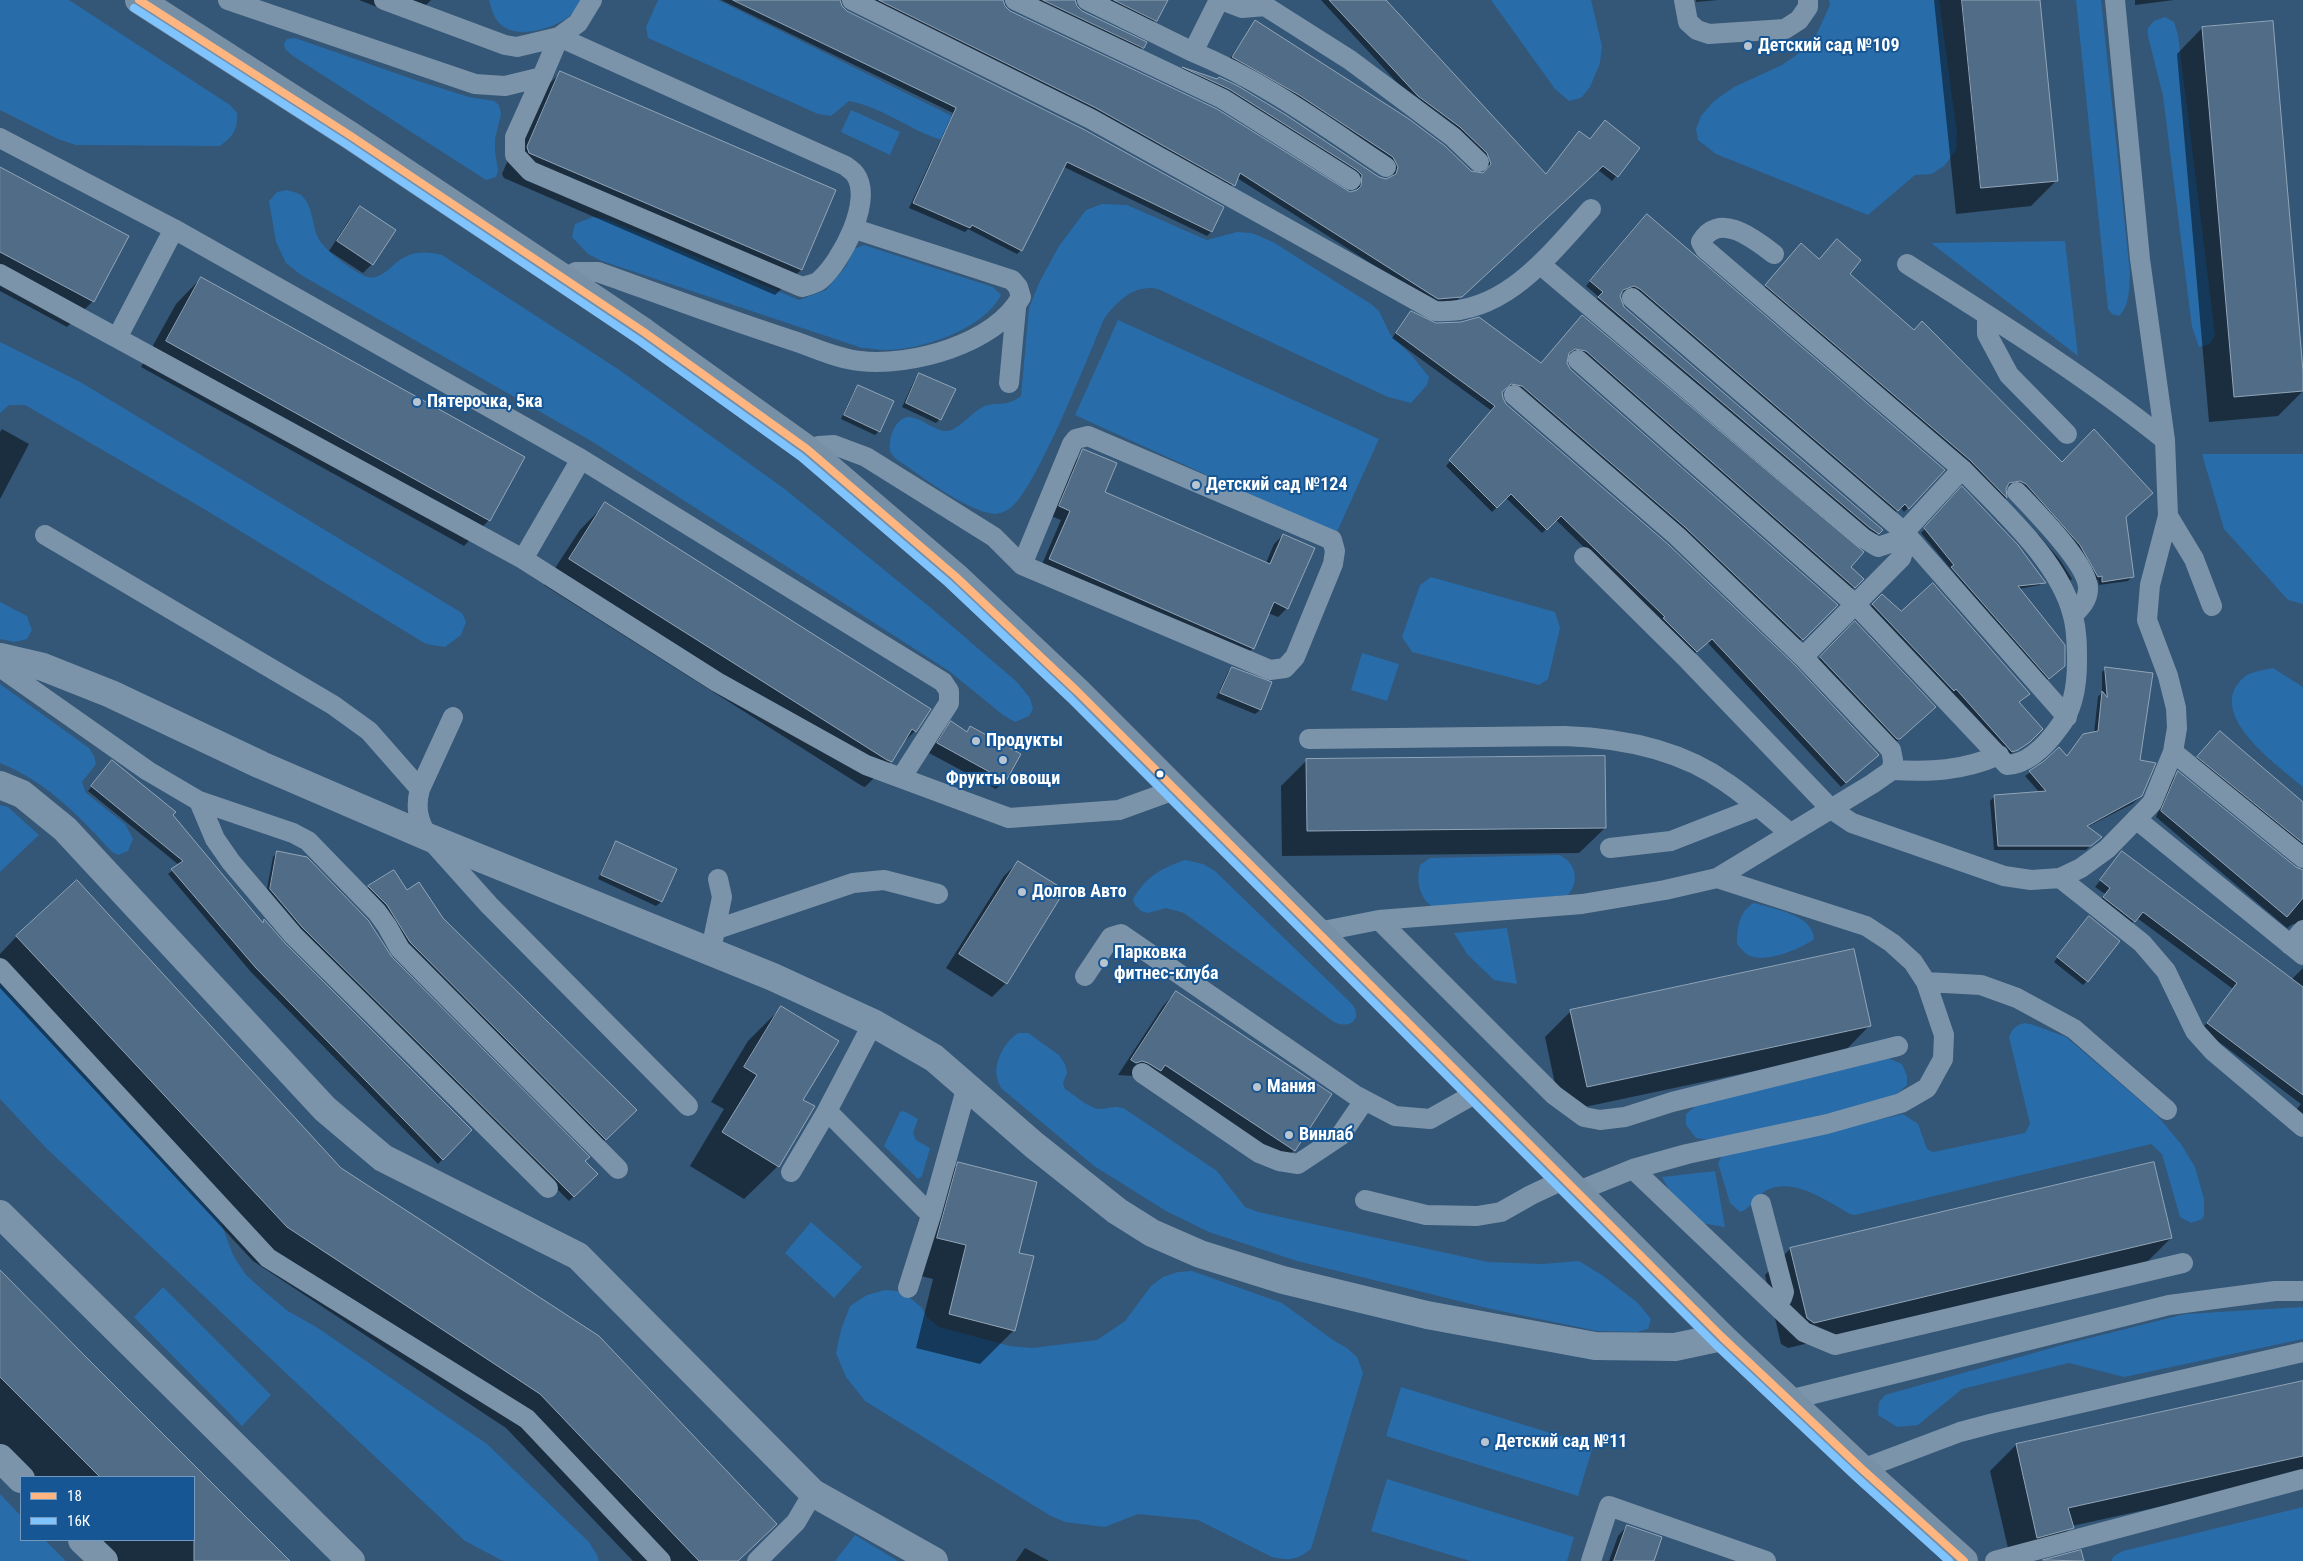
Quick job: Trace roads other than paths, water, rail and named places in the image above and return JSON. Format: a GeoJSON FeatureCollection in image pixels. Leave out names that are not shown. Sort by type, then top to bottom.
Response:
{"type":"FeatureCollection","features":[{"type":"Feature","properties":{"kind":"main road"},"geometry":{"type":"LineString","coordinates":[[139,0],[351,136],[644,332],[807,449],[955,576],[1177,789],[1722,1337],[1862,1469],[1964,1561]]}},
{"type":"Feature","properties":{"kind":"street"},"geometry":{"type":"LineString","coordinates":[[0,657],[43,667],[111,694],[260,765],[428,837],[713,940],[873,1023],[934,1058],[1034,1145],[1117,1211],[1152,1232],[1200,1254],[1283,1280],[1427,1315],[1595,1346],[1675,1347],[1722,1337]]}},
{"type":"Feature","properties":{"kind":"street"},"geometry":{"type":"LineString","coordinates":[[0,786],[22,794],[66,829],[325,1109],[383,1158],[578,1256],[813,1493],[934,1561]]}},
{"type":"Feature","properties":{"kind":"street"},"geometry":{"type":"LineString","coordinates":[[0,1214],[351,1561]]}},
{"type":"Feature","properties":{"kind":"street"},"geometry":{"type":"LineString","coordinates":[[0,1458],[20,1478]]}},
{"type":"Feature","properties":{"kind":"street"},"geometry":{"type":"LineString","coordinates":[[83,1541],[104,1561]]}},
{"type":"Feature","properties":{"kind":"lane"},"geometry":{"type":"LineString","coordinates":[[228,0],[475,84],[505,86],[542,77]]}},
{"type":"Feature","properties":{"kind":"lane"},"geometry":{"type":"LineString","coordinates":[[384,0],[505,45],[524,46],[560,37],[578,23],[592,0]]}},
{"type":"Feature","properties":{"kind":"lane"},"geometry":{"type":"LineString","coordinates":[[852,0],[1091,119],[1435,311],[1464,310],[1482,305],[1510,289],[1541,265],[1591,209]]}},
{"type":"Feature","properties":{"kind":"lane"},"geometry":{"type":"LineString","coordinates":[[1015,0],[1223,99],[1351,180]]}},
{"type":"Feature","properties":{"kind":"lane"},"geometry":{"type":"LineString","coordinates":[[1087,0],[1256,82],[1386,167]]}},
{"type":"Feature","properties":{"kind":"lane"},"geometry":{"type":"LineString","coordinates":[[1193,52],[1220,0],[1230,5],[1252,4],[1266,6],[1350,60],[1453,138],[1479,162]]}},
{"type":"Feature","properties":{"kind":"lane"},"geometry":{"type":"LineString","coordinates":[[1684,0],[1688,22],[1698,30],[1709,34],[1786,29],[1799,20],[1808,7],[1808,0]]}},
{"type":"Feature","properties":{"kind":"lane"},"geometry":{"type":"LineString","coordinates":[[1584,557],[1689,661],[1831,808],[1852,823],[2004,876],[2031,880],[2060,878],[2081,868],[2107,849],[2152,804],[2173,752],[2176,728],[2176,708],[2168,676],[2147,620],[2150,585],[2168,516],[2165,440],[2140,258],[2115,0]]}},
{"type":"Feature","properties":{"kind":"lane"},"geometry":{"type":"LineString","coordinates":[[560,37],[846,166],[856,175],[860,194],[855,228],[838,259],[819,282],[802,288],[550,181],[523,166],[516,155],[514,147],[515,137],[560,37]]}},
{"type":"Feature","properties":{"kind":"lane"},"geometry":{"type":"LineString","coordinates":[[0,138],[174,229],[581,459],[942,682],[949,691],[949,703],[901,778]]}},
{"type":"Feature","properties":{"kind":"lane"},"geometry":{"type":"LineString","coordinates":[[1578,360],[1856,606],[2007,765],[2017,764],[2050,740],[2067,717],[2077,683],[2077,643],[2073,614],[2066,596],[2048,564],[1962,469],[1705,249],[1701,242],[1705,235],[1712,230],[1726,227],[1751,237],[1774,254]]}},
{"type":"Feature","properties":{"kind":"lane"},"geometry":{"type":"LineString","coordinates":[[855,228],[1012,280],[1018,287],[1021,297],[1016,308],[1009,383]]}},
{"type":"Feature","properties":{"kind":"lane"},"geometry":{"type":"LineString","coordinates":[[118,338],[174,229]]}},
{"type":"Feature","properties":{"kind":"lane"},"geometry":{"type":"LineString","coordinates":[[1907,264],[2085,378],[2165,440]]}},
{"type":"Feature","properties":{"kind":"lane"},"geometry":{"type":"LineString","coordinates":[[1541,265],[1863,538],[1878,547],[1896,541],[1962,469]]}},
{"type":"Feature","properties":{"kind":"lane"},"geometry":{"type":"LineString","coordinates":[[564,279],[576,272],[598,272],[745,325],[848,358],[883,363],[940,354],[960,345],[996,324],[1016,308]]}},
{"type":"Feature","properties":{"kind":"lane"},"geometry":{"type":"LineString","coordinates":[[0,274],[523,559],[717,682],[866,765],[1009,818],[1057,816],[1118,810],[1177,789]]}},
{"type":"Feature","properties":{"kind":"lane"},"geometry":{"type":"LineString","coordinates":[[1632,298],[1904,532],[2067,717]]}},
{"type":"Feature","properties":{"kind":"lane"},"geometry":{"type":"LineString","coordinates":[[1987,315],[1987,334],[2009,375],[2067,434]]}},
{"type":"Feature","properties":{"kind":"lane"},"geometry":{"type":"LineString","coordinates":[[1514,395],[1677,536],[1803,657],[1891,750],[1892,770]]}},
{"type":"Feature","properties":{"kind":"lane"},"geometry":{"type":"LineString","coordinates":[[807,449],[834,445],[866,457],[994,538],[1022,565],[1270,670],[1285,668],[1295,657],[1333,564],[1335,551],[1332,540],[1088,436],[1076,439],[1072,444],[1022,565]]}},
{"type":"Feature","properties":{"kind":"lane"},"geometry":{"type":"LineString","coordinates":[[523,559],[581,459]]}},
{"type":"Feature","properties":{"kind":"lane"},"geometry":{"type":"LineString","coordinates":[[2017,492],[2049,526],[2085,572],[2089,588],[2086,600],[2073,614]]}},
{"type":"Feature","properties":{"kind":"lane"},"geometry":{"type":"LineString","coordinates":[[2168,516],[2194,559],[2212,606]]}},
{"type":"Feature","properties":{"kind":"lane"},"geometry":{"type":"LineString","coordinates":[[1803,657],[1856,606],[1901,558],[1905,546],[1904,532]]}},
{"type":"Feature","properties":{"kind":"lane"},"geometry":{"type":"LineString","coordinates":[[45,535],[333,705],[369,731],[420,789]]}},
{"type":"Feature","properties":{"kind":"lane"},"geometry":{"type":"LineString","coordinates":[[0,667],[148,771],[199,801],[293,833],[308,841],[376,912],[387,926],[400,949],[618,1169]]}},
{"type":"Feature","properties":{"kind":"lane"},"geometry":{"type":"LineString","coordinates":[[453,717],[420,789],[417,802],[420,824],[428,837],[490,905],[688,1106]]}},
{"type":"Feature","properties":{"kind":"lane"},"geometry":{"type":"LineString","coordinates":[[1309,739],[1600,737],[1642,744],[1690,763],[1726,782],[1790,833]]}},
{"type":"Feature","properties":{"kind":"lane"},"geometry":{"type":"LineString","coordinates":[[2173,752],[2303,858]]}},
{"type":"Feature","properties":{"kind":"lane"},"geometry":{"type":"LineString","coordinates":[[1318,932],[1379,920],[1582,904],[1665,890],[1717,878],[1892,770],[1924,772],[1958,769],[1999,755]]}},
{"type":"Feature","properties":{"kind":"lane"},"geometry":{"type":"LineString","coordinates":[[199,801],[215,839],[231,862],[293,935],[548,1188]]}},
{"type":"Feature","properties":{"kind":"lane"},"geometry":{"type":"LineString","coordinates":[[1610,848],[1671,841],[1758,807]]}},
{"type":"Feature","properties":{"kind":"lane"},"geometry":{"type":"LineString","coordinates":[[2136,819],[2297,950],[2303,930]]}},
{"type":"Feature","properties":{"kind":"lane"},"geometry":{"type":"LineString","coordinates":[[1365,1200],[1426,1215],[1477,1216],[1502,1212],[1531,1195],[1687,1154],[1865,1115],[1901,1103],[1927,1088],[1943,1059],[1944,1035],[1926,982],[1913,962],[1892,943],[1866,926],[1717,878]]}},
{"type":"Feature","properties":{"kind":"lane"},"geometry":{"type":"LineString","coordinates":[[2060,878],[2142,943],[2166,971],[2194,1031],[2213,1051],[2303,1127]]}},
{"type":"Feature","properties":{"kind":"lane"},"geometry":{"type":"LineString","coordinates":[[713,940],[722,897],[718,879]]}},
{"type":"Feature","properties":{"kind":"lane"},"geometry":{"type":"LineString","coordinates":[[713,940],[854,883],[884,880],[938,894]]}},
{"type":"Feature","properties":{"kind":"lane"},"geometry":{"type":"LineString","coordinates":[[1379,920],[1554,1095],[1584,1117],[1600,1120],[1625,1117],[1672,1102],[1898,1046]]}},
{"type":"Feature","properties":{"kind":"lane"},"geometry":{"type":"LineString","coordinates":[[1085,976],[1111,937],[1121,934],[1364,1101],[1394,1116],[1430,1119],[1478,1092]]}},
{"type":"Feature","properties":{"kind":"lane"},"geometry":{"type":"LineString","coordinates":[[0,968],[268,1258],[528,1419],[661,1561]]}},
{"type":"Feature","properties":{"kind":"lane"},"geometry":{"type":"LineString","coordinates":[[1926,982],[1981,985],[2017,998],[2074,1029],[2167,1110]]}},
{"type":"Feature","properties":{"kind":"lane"},"geometry":{"type":"LineString","coordinates":[[791,1172],[827,1111],[873,1023]]}},
{"type":"Feature","properties":{"kind":"lane"},"geometry":{"type":"LineString","coordinates":[[1142,1073],[1259,1153],[1280,1161],[1298,1164],[1340,1136],[1364,1101]]}},
{"type":"Feature","properties":{"kind":"lane"},"geometry":{"type":"LineString","coordinates":[[908,1288],[931,1215],[967,1086]]}},
{"type":"Feature","properties":{"kind":"lane"},"geometry":{"type":"LineString","coordinates":[[827,1111],[931,1215]]}},
{"type":"Feature","properties":{"kind":"lane"},"geometry":{"type":"LineString","coordinates":[[1633,1169],[1804,1332],[1835,1345],[2183,1263]]}},
{"type":"Feature","properties":{"kind":"lane"},"geometry":{"type":"LineString","coordinates":[[1761,1204],[1784,1292],[1782,1298],[1776,1304]]}},
{"type":"Feature","properties":{"kind":"lane"},"geometry":{"type":"LineString","coordinates":[[1788,1400],[2169,1305],[2275,1291],[2303,1291]]}},
{"type":"Feature","properties":{"kind":"lane"},"geometry":{"type":"LineString","coordinates":[[1862,1469],[1968,1430],[2303,1352]]}},
{"type":"Feature","properties":{"kind":"lane"},"geometry":{"type":"LineString","coordinates":[[1995,1561],[2303,1479]]}},
{"type":"Feature","properties":{"kind":"lane"},"geometry":{"type":"LineString","coordinates":[[757,1561],[796,1522],[813,1493]]}},
{"type":"Feature","properties":{"kind":"lane"},"geometry":{"type":"LineString","coordinates":[[1591,1561],[1609,1506],[1766,1561]]}},
{"type":"Feature","properties":{"kind":"place","name":"Детский сад №109"},"geometry":{"type":"Point","coordinates":[1748,46]}},
{"type":"Feature","properties":{"kind":"place","name":"Пятерочка, 5ка"},"geometry":{"type":"Point","coordinates":[417,402]}},
{"type":"Feature","properties":{"kind":"place","name":"Детский сад №124"},"geometry":{"type":"Point","coordinates":[1196,485]}},
{"type":"Feature","properties":{"kind":"place","name":"Продукты"},"geometry":{"type":"Point","coordinates":[976,741]}},
{"type":"Feature","properties":{"kind":"place","name":"Фрукты овощи"},"geometry":{"type":"Point","coordinates":[1003,760]}},
{"type":"Feature","properties":{"kind":"place","name":"Долгов Авто"},"geometry":{"type":"Point","coordinates":[1022,892]}},
{"type":"Feature","properties":{"kind":"place","name":"Парковка фитнес-клуба"},"geometry":{"type":"Point","coordinates":[1104,963]}},
{"type":"Feature","properties":{"kind":"place","name":"Мания"},"geometry":{"type":"Point","coordinates":[1257,1087]}},
{"type":"Feature","properties":{"kind":"place","name":"Винлаб"},"geometry":{"type":"Point","coordinates":[1289,1135]}},
{"type":"Feature","properties":{"kind":"place","name":"Детский сад №11"},"geometry":{"type":"Point","coordinates":[1485,1442]}}]}
